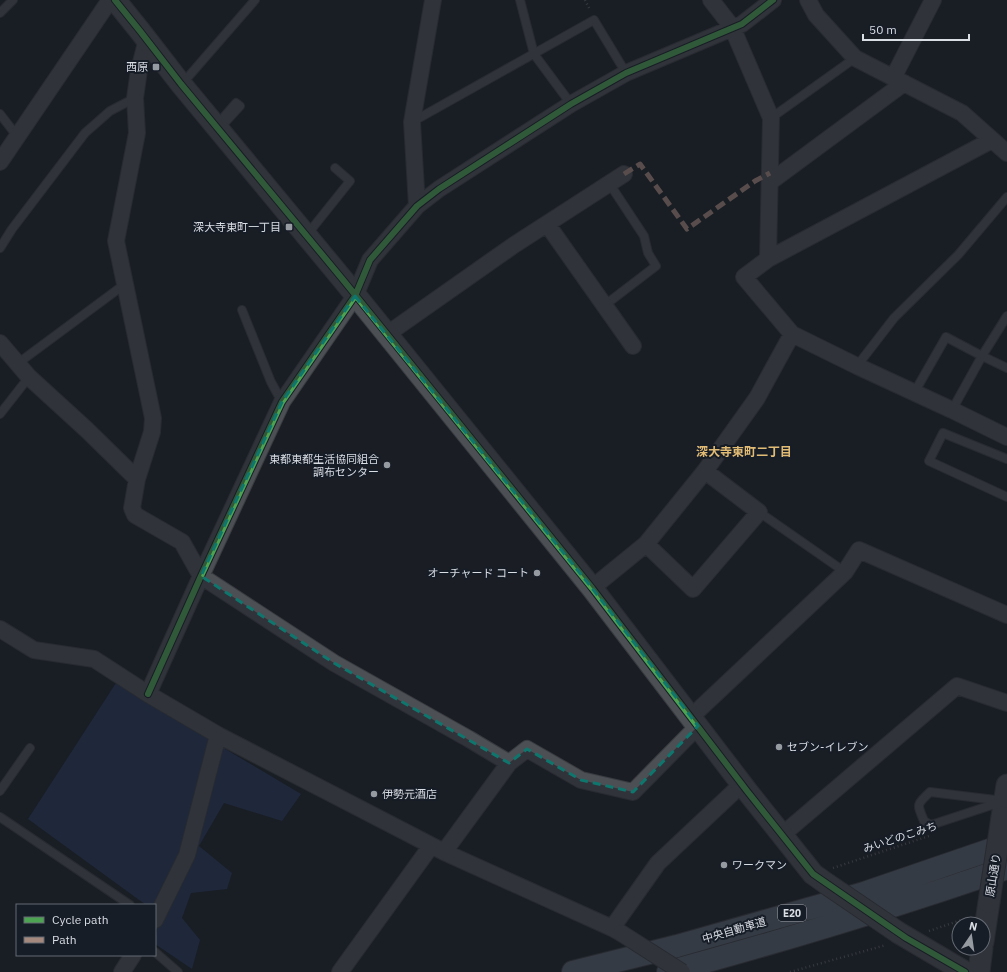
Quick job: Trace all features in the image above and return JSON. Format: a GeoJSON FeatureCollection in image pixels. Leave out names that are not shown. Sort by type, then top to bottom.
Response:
{"type":"FeatureCollection","features":[{"type":"Feature","properties":{"kind":"highway","name":"中央自動車道"},"geometry":{"type":"LineString","coordinates":[[573,972],[677,946],[864,893],[1007,844]]}},
{"type":"Feature","properties":{"kind":"highway","name":"中央自動車道"},"geometry":{"type":"LineString","coordinates":[[668,972],[752,949],[908,902],[1007,868]]}},
{"type":"Feature","properties":{"kind":"street"},"geometry":{"type":"LineString","coordinates":[[0,162],[110,0]]}},
{"type":"Feature","properties":{"kind":"street"},"geometry":{"type":"LineString","coordinates":[[115,0],[181,84],[592,588],[742,784],[782,835],[820,879],[899,933],[965,972]]}},
{"type":"Feature","properties":{"kind":"street"},"geometry":{"type":"LineString","coordinates":[[417,206],[412,122],[433,0]]}},
{"type":"Feature","properties":{"kind":"street"},"geometry":{"type":"LineString","coordinates":[[711,0],[732,27],[771,118],[768,259]]}},
{"type":"Feature","properties":{"kind":"street"},"geometry":{"type":"LineString","coordinates":[[148,694],[200,576],[282,402],[355,296],[370,260],[417,206],[439,189],[571,104],[626,73],[742,24],[773,0]]}},
{"type":"Feature","properties":{"kind":"street"},"geometry":{"type":"LineString","coordinates":[[808,0],[816,15],[855,58],[962,113],[1002,146],[768,259],[744,277],[792,334],[1007,437]]}},
{"type":"Feature","properties":{"kind":"street"},"geometry":{"type":"LineString","coordinates":[[770,182],[898,80],[932,0]]}},
{"type":"Feature","properties":{"kind":"street"},"geometry":{"type":"LineString","coordinates":[[147,39],[139,70],[135,98],[137,133],[116,241],[153,418],[152,432],[137,479],[132,508],[135,515],[182,542],[200,576],[334,663],[509,763]]}},
{"type":"Feature","properties":{"kind":"street"},"geometry":{"type":"LineString","coordinates":[[386,335],[514,245],[624,174]]}},
{"type":"Feature","properties":{"kind":"street"},"geometry":{"type":"LineString","coordinates":[[547,224],[633,346]]}},
{"type":"Feature","properties":{"kind":"street"},"geometry":{"type":"LineString","coordinates":[[592,588],[646,544],[704,471],[757,398],[792,334]]}},
{"type":"Feature","properties":{"kind":"street"},"geometry":{"type":"LineString","coordinates":[[0,343],[29,377],[87,430],[137,479]]}},
{"type":"Feature","properties":{"kind":"street"},"geometry":{"type":"LineString","coordinates":[[646,544],[693,589],[759,512],[704,471]]}},
{"type":"Feature","properties":{"kind":"street"},"geometry":{"type":"LineString","coordinates":[[340,972],[509,763],[527,749],[581,780],[633,792],[694,721],[845,572],[859,550],[1007,615]]}},
{"type":"Feature","properties":{"kind":"street"},"geometry":{"type":"LineString","coordinates":[[0,629],[34,650],[94,659],[148,694],[218,735],[438,849],[617,930],[682,972]]}},
{"type":"Feature","properties":{"kind":"street"},"geometry":{"type":"LineString","coordinates":[[782,835],[957,686],[1007,703]]}},
{"type":"Feature","properties":{"kind":"street"},"geometry":{"type":"LineString","coordinates":[[156,918],[187,855],[218,735]]}},
{"type":"Feature","properties":{"kind":"street"},"geometry":{"type":"LineString","coordinates":[[617,930],[658,863],[742,784]]}},
{"type":"Feature","properties":{"kind":"street","name":"原山通り"},"geometry":{"type":"LineString","coordinates":[[987,916],[1004,801]]}},
{"type":"Feature","properties":{"kind":"street"},"geometry":{"type":"LineString","coordinates":[[122,972],[132,956]]}},
{"type":"Feature","properties":{"kind":"street"},"geometry":{"type":"LineString","coordinates":[[979,972],[981,956]]}},
{"type":"Feature","properties":{"kind":"lane"},"geometry":{"type":"LineString","coordinates":[[0,12],[13,0]]}},
{"type":"Feature","properties":{"kind":"lane"},"geometry":{"type":"LineString","coordinates":[[181,84],[255,0]]}},
{"type":"Feature","properties":{"kind":"lane"},"geometry":{"type":"LineString","coordinates":[[520,0],[534,54],[571,104]]}},
{"type":"Feature","properties":{"kind":"lane"},"geometry":{"type":"LineString","coordinates":[[412,122],[594,20],[626,73]]}},
{"type":"Feature","properties":{"kind":"lane"},"geometry":{"type":"LineString","coordinates":[[771,118],[855,58]]}},
{"type":"Feature","properties":{"kind":"lane"},"geometry":{"type":"LineString","coordinates":[[0,248],[12,229],[85,133],[110,112],[135,98]]}},
{"type":"Feature","properties":{"kind":"lane"},"geometry":{"type":"LineString","coordinates":[[0,114],[17,136]]}},
{"type":"Feature","properties":{"kind":"lane"},"geometry":{"type":"LineString","coordinates":[[306,237],[350,181],[335,168]]}},
{"type":"Feature","properties":{"kind":"lane"},"geometry":{"type":"LineString","coordinates":[[605,305],[656,266],[648,253],[644,236],[610,183]]}},
{"type":"Feature","properties":{"kind":"lane"},"geometry":{"type":"LineString","coordinates":[[857,366],[894,318],[958,255],[1007,197]]}},
{"type":"Feature","properties":{"kind":"lane"},"geometry":{"type":"LineString","coordinates":[[17,364],[125,284]]}},
{"type":"Feature","properties":{"kind":"lane"},"geometry":{"type":"LineString","coordinates":[[242,310],[271,382],[282,402]]}},
{"type":"Feature","properties":{"kind":"lane"},"geometry":{"type":"LineString","coordinates":[[952,410],[982,356],[1007,316]]}},
{"type":"Feature","properties":{"kind":"lane"},"geometry":{"type":"LineString","coordinates":[[914,393],[946,337],[1007,368]]}},
{"type":"Feature","properties":{"kind":"lane"},"geometry":{"type":"LineString","coordinates":[[0,414],[29,377]]}},
{"type":"Feature","properties":{"kind":"lane"},"geometry":{"type":"LineString","coordinates":[[1007,459],[943,433],[929,461],[1007,497]]}},
{"type":"Feature","properties":{"kind":"lane"},"geometry":{"type":"LineString","coordinates":[[759,512],[845,572]]}},
{"type":"Feature","properties":{"kind":"lane"},"geometry":{"type":"LineString","coordinates":[[0,791],[30,748]]}},
{"type":"Feature","properties":{"kind":"lane"},"geometry":{"type":"LineString","coordinates":[[930,792],[1004,801],[931,825],[924,821],[918,806],[920,801],[930,792]]}},
{"type":"Feature","properties":{"kind":"lane"},"geometry":{"type":"LineString","coordinates":[[0,817],[129,904]]}},
{"type":"Feature","properties":{"kind":"lane"},"geometry":{"type":"LineString","coordinates":[[156,953],[178,972]]}},
{"type":"Feature","properties":{"kind":"highlighted area"},"geometry":{"type":"Polygon","coordinates":[[[355,296],[592,588],[698,726],[633,792],[581,780],[527,749],[509,763],[334,663],[201,576],[282,402],[355,296]]]}},
{"type":"Feature","properties":{"kind":"shaded area"},"geometry":{"type":"Polygon","coordinates":[[[116,683],[171,715],[184,706],[200,715],[195,731],[301,794],[282,821],[224,803],[199,846],[232,873],[227,889],[191,893],[182,918],[200,940],[192,969],[156,945],[156,904],[145,904],[28,819],[116,683]]]}},
{"type":"Feature","properties":{"kind":"marked path"},"geometry":{"type":"LineString","coordinates":[[624,174],[640,164],[687,229],[755,181],[770,173]]}},
{"type":"Feature","properties":{"kind":"cycle path"},"geometry":{"type":"LineString","coordinates":[[115,0],[181,84],[344,281],[592,588],[747,791],[813,874],[906,938],[965,972]]}},
{"type":"Feature","properties":{"kind":"cycle path"},"geometry":{"type":"LineString","coordinates":[[148,694],[282,402],[355,296],[370,260],[417,206],[439,189],[571,104],[626,73],[742,24],[773,0]]}},
{"type":"Feature","properties":{"kind":"place","name":"西原"},"geometry":{"type":"Point","coordinates":[156,67]}},
{"type":"Feature","properties":{"kind":"place","name":"深大寺東町一丁目"},"geometry":{"type":"Point","coordinates":[289,227]}},
{"type":"Feature","properties":{"kind":"place","name":"東都東都生活協同組合 調布センター"},"geometry":{"type":"Point","coordinates":[387,465]}},
{"type":"Feature","properties":{"kind":"place","name":"オーチャード コート"},"geometry":{"type":"Point","coordinates":[537,573]}},
{"type":"Feature","properties":{"kind":"place","name":"セブン-イレブン"},"geometry":{"type":"Point","coordinates":[779,747]}},
{"type":"Feature","properties":{"kind":"place","name":"伊勢元酒店"},"geometry":{"type":"Point","coordinates":[374,794]}},
{"type":"Feature","properties":{"kind":"place","name":"ワークマン"},"geometry":{"type":"Point","coordinates":[724,865]}},
{"type":"Feature","properties":{"kind":"district","name":"深大寺東町二丁目"},"geometry":{"type":"Point","coordinates":[744,451]}}]}
